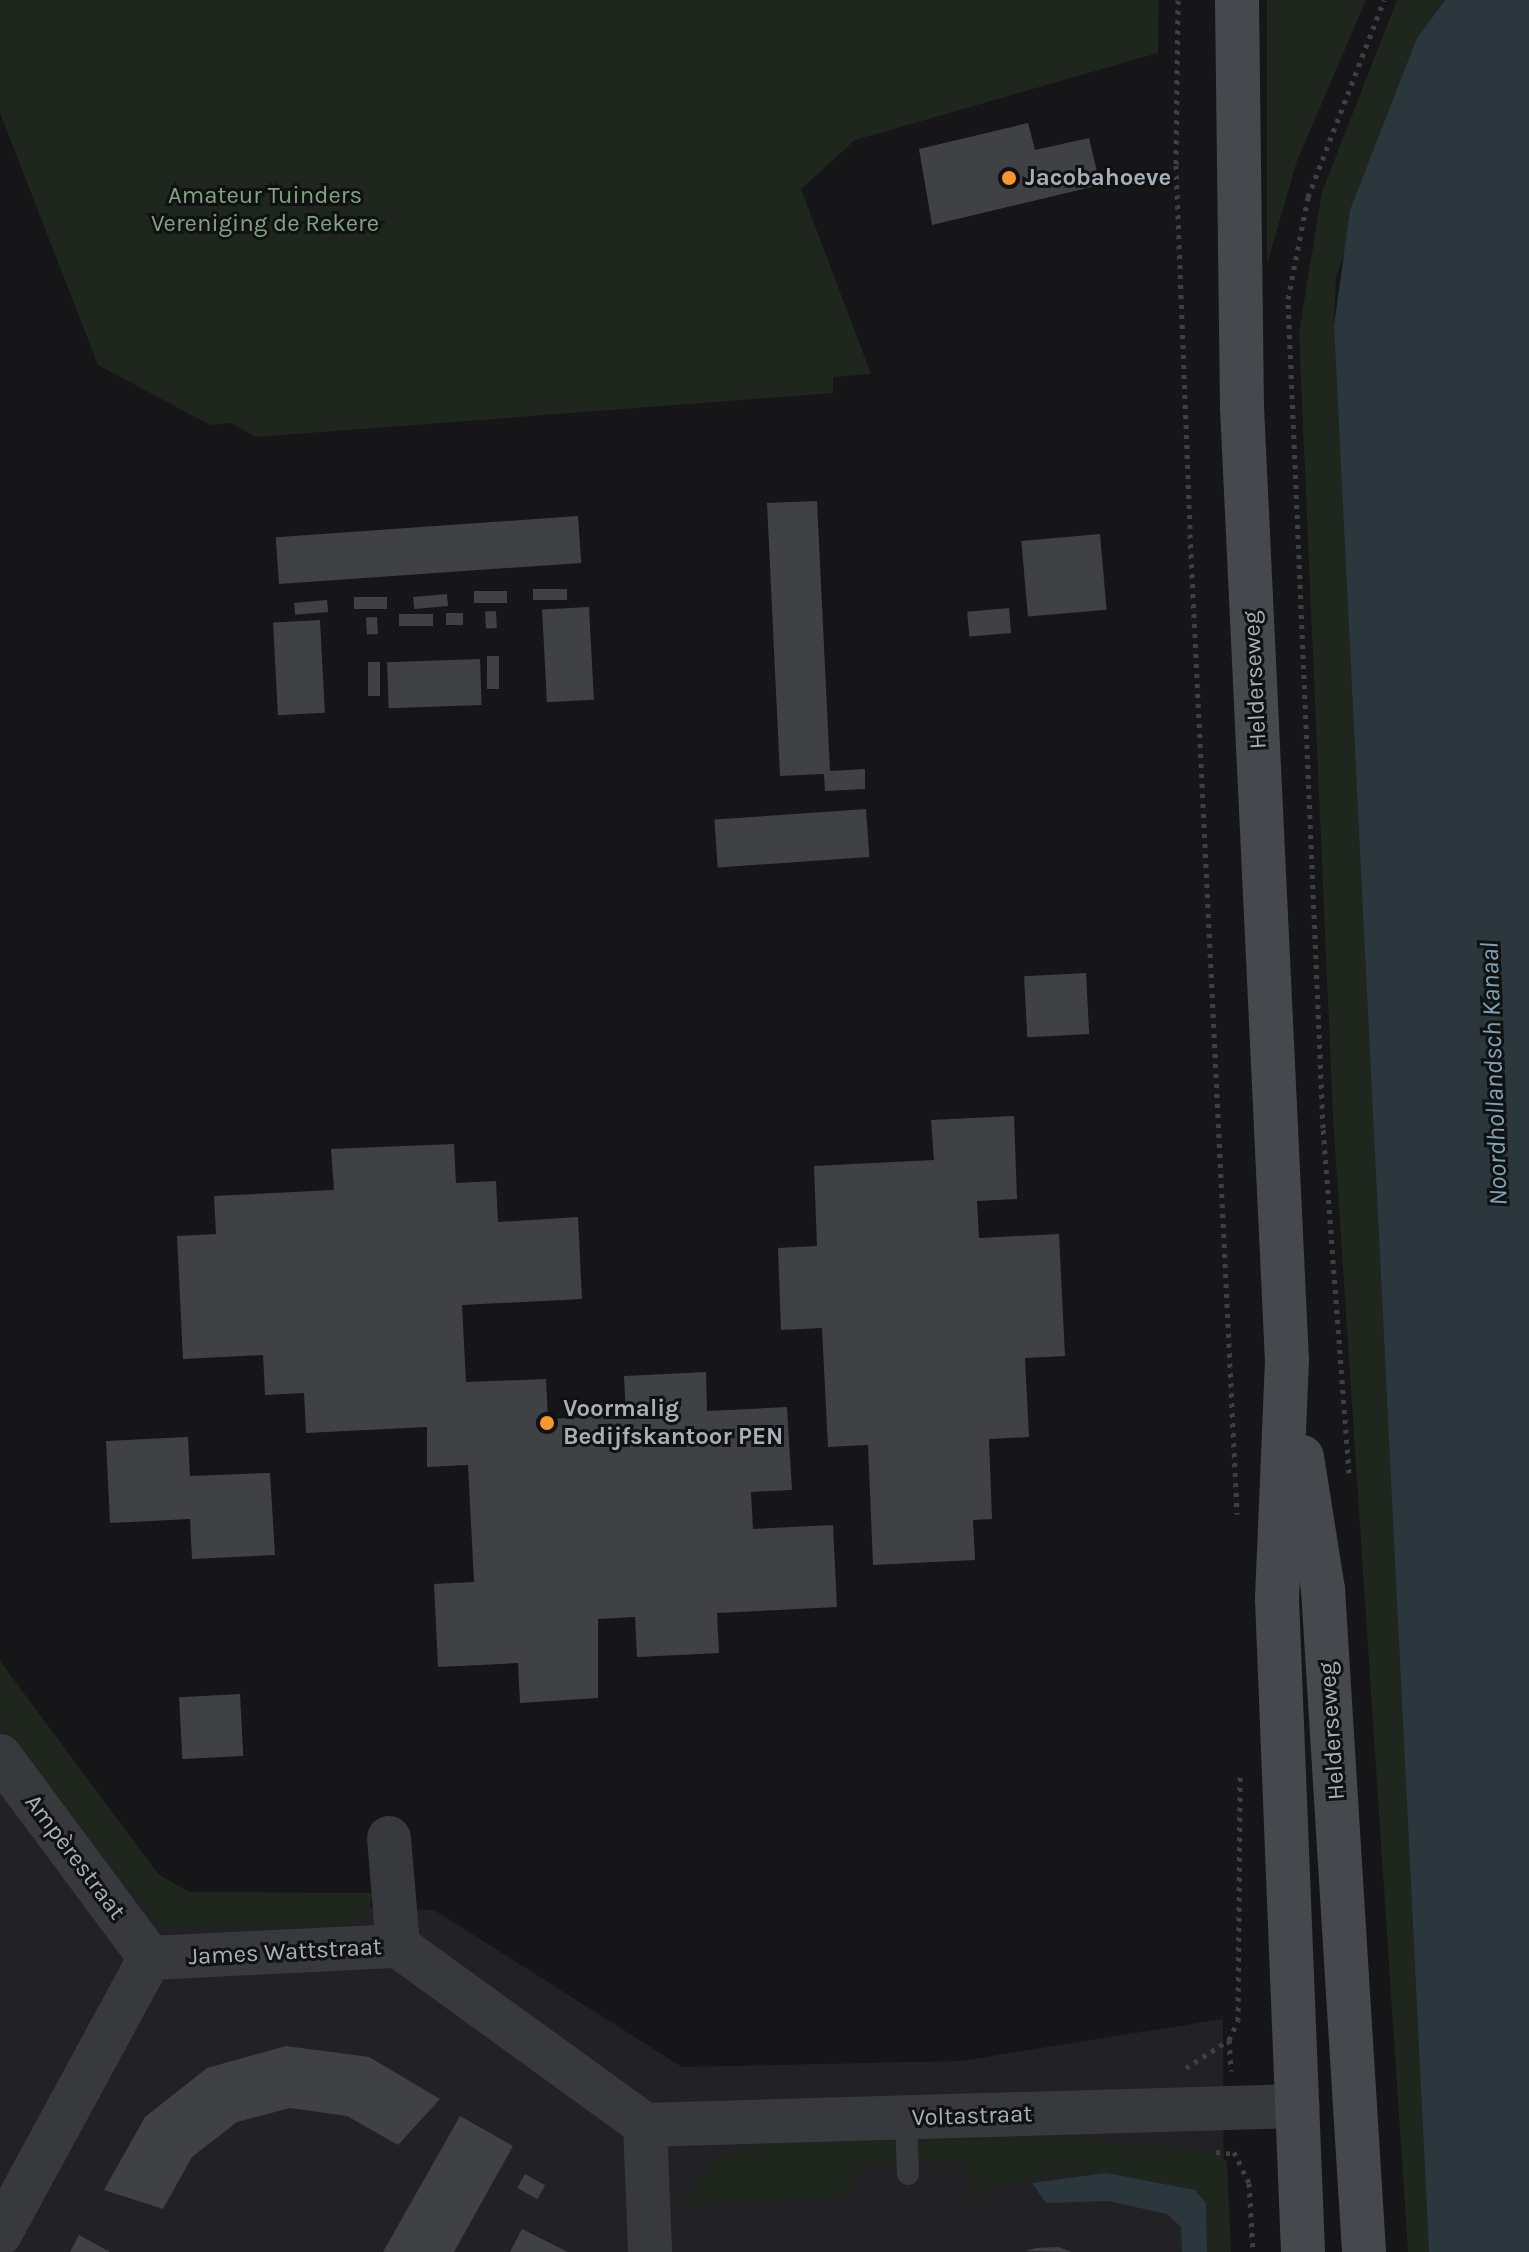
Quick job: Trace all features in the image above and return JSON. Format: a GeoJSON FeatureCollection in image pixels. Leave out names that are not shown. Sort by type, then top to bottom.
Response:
{"type":"FeatureCollection","features":[{"type":"Feature","properties":{"kind":"main road","name":"Helderseweg"},"geometry":{"type":"LineString","coordinates":[[1237,0],[1242,407],[1287,1360],[1277,1599],[1303,2252]]}},
{"type":"Feature","properties":{"kind":"main road","name":"Helderseweg"},"geometry":{"type":"LineString","coordinates":[[1287,1360],[1323,1589],[1358,2105],[1364,2252]]}},
{"type":"Feature","properties":{"kind":"main road"},"geometry":{"type":"LineString","coordinates":[[1298,2106],[1358,2105]]}},
{"type":"Feature","properties":{"kind":"street","name":"Ampèrestraat"},"geometry":{"type":"LineString","coordinates":[[0,1756],[150,1958]]}},
{"type":"Feature","properties":{"kind":"street"},"geometry":{"type":"LineString","coordinates":[[389,1838],[398,1946]]}},
{"type":"Feature","properties":{"kind":"street","name":"James Wattstraat"},"geometry":{"type":"LineString","coordinates":[[150,1958],[398,1946],[645,2125]]}},
{"type":"Feature","properties":{"kind":"street"},"geometry":{"type":"LineString","coordinates":[[0,2234],[150,1958]]}},
{"type":"Feature","properties":{"kind":"street","name":"Voltastraat"},"geometry":{"type":"LineString","coordinates":[[645,2125],[1298,2106]]}},
{"type":"Feature","properties":{"kind":"street"},"geometry":{"type":"LineString","coordinates":[[645,2125],[650,2252]]}},
{"type":"Feature","properties":{"kind":"lane"},"geometry":{"type":"LineString","coordinates":[[906,2118],[908,2174]]}},
{"type":"Feature","properties":{"kind":"path"},"geometry":{"type":"LineString","coordinates":[[1178,0],[1176,165],[1190,534],[1237,1520]]}},
{"type":"Feature","properties":{"kind":"path"},"geometry":{"type":"LineString","coordinates":[[1349,1479],[1323,1128],[1288,299],[1308,197],[1384,0]]}},
{"type":"Feature","properties":{"kind":"path"},"geometry":{"type":"LineString","coordinates":[[1229,2040],[1241,1980],[1240,1765]]}},
{"type":"Feature","properties":{"kind":"path"},"geometry":{"type":"LineString","coordinates":[[1234,2154],[1249,2183],[1253,2252]]}},
{"type":"Feature","properties":{"kind":"shaded area"},"geometry":{"type":"Polygon","coordinates":[[[0,1691],[151,1896],[434,1910],[682,2067],[960,2061],[1223,2019],[1224,2252],[0,2252],[0,1691]]]}},
{"type":"Feature","properties":{"kind":"green space","name":"Amateur Tuinders Vereniging de Rekere"},"geometry":{"type":"Polygon","coordinates":[[[0,0],[1159,0],[1158,53],[855,140],[801,189],[871,374],[833,377],[833,393],[256,437],[231,423],[210,425],[98,365],[0,113],[0,0]]]}},
{"type":"Feature","properties":{"kind":"green space"},"geometry":{"type":"Polygon","coordinates":[[[1267,0],[1366,0],[1297,161],[1267,264],[1267,0]]]}},
{"type":"Feature","properties":{"kind":"green space"},"geometry":{"type":"Polygon","coordinates":[[[1397,0],[1445,0],[1417,38],[1336,278],[1334,326],[1429,2252],[1408,2252],[1333,1117],[1299,333],[1322,192],[1397,0]]]}},
{"type":"Feature","properties":{"kind":"green space"},"geometry":{"type":"Polygon","coordinates":[[[0,1661],[158,1874],[189,1892],[374,1893],[369,1908],[354,1923],[160,1928],[0,1721],[0,1661]]]}},
{"type":"Feature","properties":{"kind":"green space"},"geometry":{"type":"Polygon","coordinates":[[[1075,2140],[1207,2151],[1227,2161],[1231,2252],[1207,2252],[1206,2203],[1195,2190],[1106,2173],[1042,2176],[975,2193],[965,2163],[863,2164],[845,2196],[679,2206],[716,2161],[759,2142],[1075,2140]]]}},
{"type":"Feature","properties":{"kind":"water","name":"Noordhollandsch Kanaal"},"geometry":{"type":"Polygon","coordinates":[[[1445,0],[1529,0],[1529,2252],[1429,2252],[1334,326],[1350,210],[1417,38],[1445,0]]]}},
{"type":"Feature","properties":{"kind":"water"},"geometry":{"type":"Polygon","coordinates":[[[1106,2173],[1195,2190],[1206,2203],[1207,2252],[1182,2252],[1181,2227],[1167,2214],[1108,2201],[1046,2203],[1032,2183],[1106,2173]]]}},
{"type":"Feature","properties":{"kind":"building","name":"Jacobahoeve"},"geometry":{"type":"Polygon","coordinates":[[[1028,123],[1035,150],[1089,138],[1100,185],[932,225],[919,149],[1028,123]]]}},
{"type":"Feature","properties":{"kind":"building"},"geometry":{"type":"Polygon","coordinates":[[[817,501],[830,771],[865,769],[865,789],[825,791],[824,774],[780,776],[767,503],[817,501]]]}},
{"type":"Feature","properties":{"kind":"building"},"geometry":{"type":"Polygon","coordinates":[[[578,516],[581,563],[279,584],[276,537],[578,516]]]}},
{"type":"Feature","properties":{"kind":"building"},"geometry":{"type":"Polygon","coordinates":[[[1100,534],[1107,610],[1028,617],[1021,541],[1100,534]]]}},
{"type":"Feature","properties":{"kind":"building"},"geometry":{"type":"Polygon","coordinates":[[[533,589],[567,589],[567,600],[533,600],[533,589]]]}},
{"type":"Feature","properties":{"kind":"building"},"geometry":{"type":"Polygon","coordinates":[[[474,591],[507,591],[507,603],[474,603],[474,591]]]}},
{"type":"Feature","properties":{"kind":"building"},"geometry":{"type":"Polygon","coordinates":[[[447,594],[448,606],[414,609],[413,597],[447,594]]]}},
{"type":"Feature","properties":{"kind":"building"},"geometry":{"type":"Polygon","coordinates":[[[354,597],[387,597],[387,609],[354,609],[354,597]]]}},
{"type":"Feature","properties":{"kind":"building"},"geometry":{"type":"Polygon","coordinates":[[[327,600],[328,612],[295,615],[294,603],[327,600]]]}},
{"type":"Feature","properties":{"kind":"building"},"geometry":{"type":"Polygon","coordinates":[[[589,607],[594,700],[547,702],[542,609],[589,607]]]}},
{"type":"Feature","properties":{"kind":"building"},"geometry":{"type":"Polygon","coordinates":[[[1009,608],[1011,633],[969,637],[967,612],[1009,608]]]}},
{"type":"Feature","properties":{"kind":"building"},"geometry":{"type":"Polygon","coordinates":[[[496,611],[497,628],[486,629],[485,612],[496,611]]]}},
{"type":"Feature","properties":{"kind":"building"},"geometry":{"type":"Polygon","coordinates":[[[446,613],[463,613],[463,625],[446,625],[446,613]]]}},
{"type":"Feature","properties":{"kind":"building"},"geometry":{"type":"Polygon","coordinates":[[[399,614],[433,614],[433,626],[399,626],[399,614]]]}},
{"type":"Feature","properties":{"kind":"building"},"geometry":{"type":"Polygon","coordinates":[[[377,617],[378,634],[367,635],[366,618],[377,617]]]}},
{"type":"Feature","properties":{"kind":"building"},"geometry":{"type":"Polygon","coordinates":[[[320,620],[325,713],[278,715],[273,622],[320,620]]]}},
{"type":"Feature","properties":{"kind":"building"},"geometry":{"type":"Polygon","coordinates":[[[487,656],[499,656],[499,689],[487,689],[487,656]]]}},
{"type":"Feature","properties":{"kind":"building"},"geometry":{"type":"Polygon","coordinates":[[[480,659],[482,705],[389,708],[387,662],[480,659]]]}},
{"type":"Feature","properties":{"kind":"building"},"geometry":{"type":"Polygon","coordinates":[[[368,662],[380,662],[380,696],[368,696],[368,662]]]}},
{"type":"Feature","properties":{"kind":"building"},"geometry":{"type":"Polygon","coordinates":[[[866,809],[869,857],[718,867],[714,820],[866,809]]]}},
{"type":"Feature","properties":{"kind":"building"},"geometry":{"type":"Polygon","coordinates":[[[1086,973],[1089,1034],[1027,1037],[1024,976],[1086,973]]]}},
{"type":"Feature","properties":{"kind":"building"},"geometry":{"type":"Polygon","coordinates":[[[1014,1116],[1017,1199],[977,1201],[979,1238],[1059,1234],[1065,1356],[1025,1358],[1029,1437],[989,1439],[992,1519],[973,1520],[975,1560],[873,1565],[868,1445],[828,1447],[822,1328],[781,1330],[778,1248],[817,1246],[814,1166],[934,1160],[931,1120],[1014,1116]]]}},
{"type":"Feature","properties":{"kind":"building","name":"Voormalig Bedijfskantoor PEN"},"geometry":{"type":"Polygon","coordinates":[[[454,1144],[456,1183],[496,1181],[498,1222],[578,1217],[582,1299],[462,1305],[466,1382],[546,1379],[548,1419],[626,1415],[624,1376],[706,1372],[707,1411],[787,1407],[792,1490],[751,1492],[753,1529],[833,1525],[837,1607],[717,1613],[719,1653],[637,1657],[635,1617],[598,1619],[598,1698],[520,1703],[518,1663],[438,1667],[434,1584],[474,1582],[468,1465],[427,1467],[427,1427],[306,1433],[304,1393],[265,1395],[263,1355],[183,1359],[177,1236],[216,1234],[214,1196],[334,1190],[331,1149],[454,1144]]]}},
{"type":"Feature","properties":{"kind":"building"},"geometry":{"type":"Polygon","coordinates":[[[188,1437],[190,1476],[270,1473],[275,1555],[192,1559],[190,1519],[110,1523],[106,1441],[188,1437]]]}},
{"type":"Feature","properties":{"kind":"building"},"geometry":{"type":"Polygon","coordinates":[[[240,1694],[243,1756],[182,1759],[179,1697],[240,1694]]]}},
{"type":"Feature","properties":{"kind":"building"},"geometry":{"type":"Polygon","coordinates":[[[286,2046],[369,2057],[440,2099],[398,2145],[347,2116],[290,2108],[237,2122],[192,2157],[163,2209],[104,2190],[145,2117],[207,2068],[286,2046]]]}},
{"type":"Feature","properties":{"kind":"building"},"geometry":{"type":"Polygon","coordinates":[[[460,2116],[513,2146],[454,2252],[383,2252],[460,2116]]]}},
{"type":"Feature","properties":{"kind":"building"},"geometry":{"type":"Polygon","coordinates":[[[525,2174],[545,2185],[537,2199],[517,2188],[525,2174]]]}},
{"type":"Feature","properties":{"kind":"building"},"geometry":{"type":"Polygon","coordinates":[[[522,2229],[568,2252],[510,2252],[522,2229]]]}},
{"type":"Feature","properties":{"kind":"building"},"geometry":{"type":"Polygon","coordinates":[[[79,2235],[110,2252],[70,2252],[79,2235]]]}},
{"type":"Feature","properties":{"kind":"building"},"geometry":{"type":"Polygon","coordinates":[[[1058,2247],[1072,2252],[1025,2251],[1036,2248],[1058,2247]]]}},
{"type":"Feature","properties":{"kind":"place","name":"Jacobahoeve"},"geometry":{"type":"Point","coordinates":[1009,178]}},
{"type":"Feature","properties":{"kind":"place","name":"Voormalig Bedijfskantoor PEN"},"geometry":{"type":"Point","coordinates":[547,1423]}}]}
